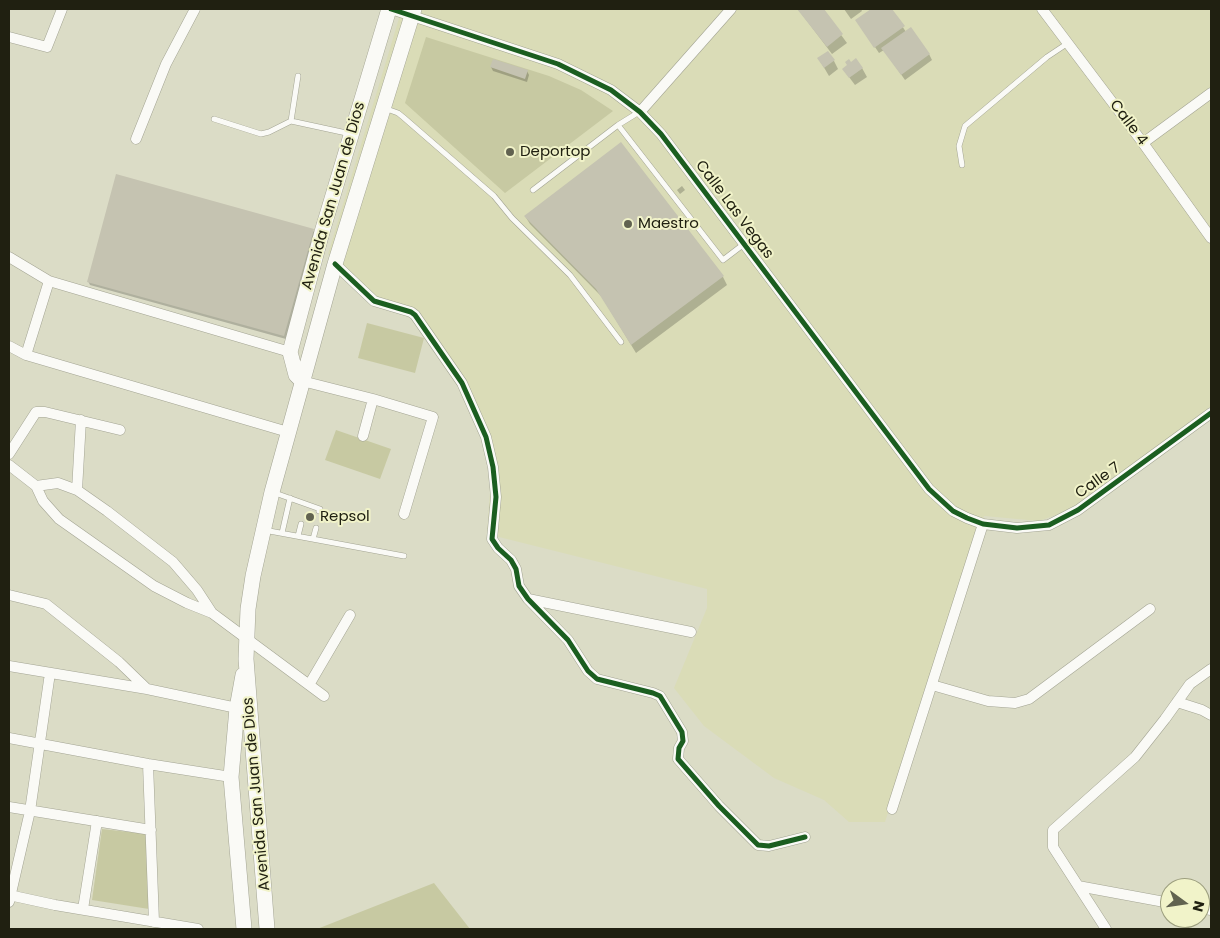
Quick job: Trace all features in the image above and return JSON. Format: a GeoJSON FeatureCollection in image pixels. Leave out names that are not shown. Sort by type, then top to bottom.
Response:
{"type":"FeatureCollection","features":[{"type":"Feature","properties":{"kind":"main road","name":"Avenida San Juan de Dios"},"geometry":{"type":"LineString","coordinates":[[290,352],[322,232],[390,9]]}},
{"type":"Feature","properties":{"kind":"main road","name":"Avenida San Juan de Dios"},"geometry":{"type":"LineString","coordinates":[[268,929],[246,659],[246,638],[253,576],[262,530],[335,264],[413,12]]}},
{"type":"Feature","properties":{"kind":"main road"},"geometry":{"type":"LineString","coordinates":[[290,352],[296,375],[302,381]]}},
{"type":"Feature","properties":{"kind":"main road","name":"Avenida San Juan de Dios"},"geometry":{"type":"LineString","coordinates":[[244,929],[230,777],[237,708],[246,659]]}},
{"type":"Feature","properties":{"kind":"street"},"geometry":{"type":"LineString","coordinates":[[9,37],[47,47],[62,9]]}},
{"type":"Feature","properties":{"kind":"street"},"geometry":{"type":"LineString","coordinates":[[136,139],[166,64],[195,9]]}},
{"type":"Feature","properties":{"kind":"street","name":"Calle Las Vegas"},"geometry":{"type":"LineString","coordinates":[[390,9],[413,12],[574,71],[610,90],[640,112],[661,134],[929,489],[953,511],[983,524]]}},
{"type":"Feature","properties":{"kind":"street"},"geometry":{"type":"LineString","coordinates":[[640,112],[731,9]]}},
{"type":"Feature","properties":{"kind":"street","name":"Calle 4"},"geometry":{"type":"LineString","coordinates":[[1042,9],[1143,143],[1211,238]]}},
{"type":"Feature","properties":{"kind":"street"},"geometry":{"type":"LineString","coordinates":[[1143,143],[1211,92]]}},
{"type":"Feature","properties":{"kind":"street"},"geometry":{"type":"LineString","coordinates":[[9,257],[49,281],[290,352]]}},
{"type":"Feature","properties":{"kind":"street"},"geometry":{"type":"LineString","coordinates":[[335,264],[374,301],[411,312],[415,315],[462,383],[486,437],[493,467],[496,497],[492,539],[498,548],[511,560],[516,569],[519,586],[528,599],[568,640],[588,672],[598,680],[660,696],[682,732],[683,741],[679,748],[678,759],[719,806],[758,844],[769,846],[805,838]]}},
{"type":"Feature","properties":{"kind":"street"},"geometry":{"type":"LineString","coordinates":[[26,355],[49,281]]}},
{"type":"Feature","properties":{"kind":"street"},"geometry":{"type":"LineString","coordinates":[[9,346],[26,355],[288,432]]}},
{"type":"Feature","properties":{"kind":"street"},"geometry":{"type":"LineString","coordinates":[[302,381],[433,417],[404,514]]}},
{"type":"Feature","properties":{"kind":"street"},"geometry":{"type":"LineString","coordinates":[[364,436],[373,399]]}},
{"type":"Feature","properties":{"kind":"street"},"geometry":{"type":"LineString","coordinates":[[9,454],[36,412],[45,412],[120,430]]}},
{"type":"Feature","properties":{"kind":"street","name":"Calle 7"},"geometry":{"type":"LineString","coordinates":[[983,524],[1017,528],[1048,524],[1078,510],[1211,413]]}},
{"type":"Feature","properties":{"kind":"street"},"geometry":{"type":"LineString","coordinates":[[77,490],[81,420]]}},
{"type":"Feature","properties":{"kind":"street"},"geometry":{"type":"LineString","coordinates":[[9,464],[36,486],[44,501],[59,519],[154,586],[212,613],[324,696]]}},
{"type":"Feature","properties":{"kind":"street"},"geometry":{"type":"LineString","coordinates":[[36,486],[58,483],[77,490],[107,511],[173,562],[197,590],[212,613]]}},
{"type":"Feature","properties":{"kind":"street"},"geometry":{"type":"LineString","coordinates":[[892,809],[983,524]]}},
{"type":"Feature","properties":{"kind":"street"},"geometry":{"type":"LineString","coordinates":[[9,595],[46,604],[119,662],[147,689]]}},
{"type":"Feature","properties":{"kind":"street"},"geometry":{"type":"LineString","coordinates":[[528,599],[691,632]]}},
{"type":"Feature","properties":{"kind":"street"},"geometry":{"type":"LineString","coordinates":[[932,685],[988,701],[1015,703],[1028,699],[1150,610]]}},
{"type":"Feature","properties":{"kind":"street"},"geometry":{"type":"LineString","coordinates":[[309,684],[350,615]]}},
{"type":"Feature","properties":{"kind":"street"},"geometry":{"type":"LineString","coordinates":[[9,666],[147,689],[237,708]]}},
{"type":"Feature","properties":{"kind":"street"},"geometry":{"type":"LineString","coordinates":[[1106,929],[1053,847],[1053,830],[1135,757],[1190,684],[1211,669]]}},
{"type":"Feature","properties":{"kind":"street"},"geometry":{"type":"LineString","coordinates":[[50,673],[30,811],[9,897],[198,929]]}},
{"type":"Feature","properties":{"kind":"street"},"geometry":{"type":"LineString","coordinates":[[1177,702],[1211,715]]}},
{"type":"Feature","properties":{"kind":"street"},"geometry":{"type":"LineString","coordinates":[[9,738],[230,777]]}},
{"type":"Feature","properties":{"kind":"street"},"geometry":{"type":"LineString","coordinates":[[148,764],[154,922]]}},
{"type":"Feature","properties":{"kind":"street"},"geometry":{"type":"LineString","coordinates":[[9,807],[151,830]]}},
{"type":"Feature","properties":{"kind":"street"},"geometry":{"type":"LineString","coordinates":[[83,909],[97,821]]}},
{"type":"Feature","properties":{"kind":"street"},"geometry":{"type":"LineString","coordinates":[[1078,886],[1160,901]]}},
{"type":"Feature","properties":{"kind":"lane"},"geometry":{"type":"LineString","coordinates":[[962,165],[959,146],[965,126],[1047,57],[1068,43]]}},
{"type":"Feature","properties":{"kind":"lane"},"geometry":{"type":"LineString","coordinates":[[291,121],[298,76]]}},
{"type":"Feature","properties":{"kind":"lane"},"geometry":{"type":"LineString","coordinates":[[384,108],[398,113],[494,196],[512,218],[570,275],[590,299],[620,342]]}},
{"type":"Feature","properties":{"kind":"lane"},"geometry":{"type":"LineString","coordinates":[[533,190],[618,125],[640,112]]}},
{"type":"Feature","properties":{"kind":"lane"},"geometry":{"type":"LineString","coordinates":[[214,119],[261,134],[270,132],[291,121],[351,134]]}},
{"type":"Feature","properties":{"kind":"lane"},"geometry":{"type":"LineString","coordinates":[[618,125],[723,260],[744,244]]}},
{"type":"Feature","properties":{"kind":"lane"},"geometry":{"type":"LineString","coordinates":[[272,492],[290,498],[305,506],[320,509],[319,511]]}},
{"type":"Feature","properties":{"kind":"lane"},"geometry":{"type":"LineString","coordinates":[[282,533],[290,498]]}},
{"type":"Feature","properties":{"kind":"lane"},"geometry":{"type":"LineString","coordinates":[[298,536],[301,524]]}},
{"type":"Feature","properties":{"kind":"lane"},"geometry":{"type":"LineString","coordinates":[[313,539],[316,528]]}},
{"type":"Feature","properties":{"kind":"lane"},"geometry":{"type":"LineString","coordinates":[[262,530],[404,556]]}},
{"type":"Feature","properties":{"kind":"shaded area"},"geometry":{"type":"Polygon","coordinates":[[[383,9],[1211,9],[1211,406],[1073,509],[1039,521],[984,516],[885,822],[849,822],[824,800],[774,778],[704,726],[674,688],[707,608],[707,589],[487,534],[491,478],[470,395],[419,311],[376,298],[328,254],[400,15],[383,9]]]}},
{"type":"Feature","properties":{"kind":"shaded area","name":"Deportop"},"geometry":{"type":"Polygon","coordinates":[[[426,37],[549,76],[581,90],[613,111],[505,193],[405,103],[426,37]]]}},
{"type":"Feature","properties":{"kind":"shaded area"},"geometry":{"type":"Polygon","coordinates":[[[367,323],[424,338],[415,373],[358,358],[367,323]]]}},
{"type":"Feature","properties":{"kind":"shaded area"},"geometry":{"type":"Polygon","coordinates":[[[336,430],[391,449],[380,479],[325,460],[336,430]]]}},
{"type":"Feature","properties":{"kind":"shaded area"},"geometry":{"type":"Polygon","coordinates":[[[102,829],[147,834],[149,909],[92,900],[102,829]]]}},
{"type":"Feature","properties":{"kind":"shaded area"},"geometry":{"type":"Polygon","coordinates":[[[434,883],[470,929],[317,929],[434,883]]]}},
{"type":"Feature","properties":{"kind":"building"},"geometry":{"type":"Polygon","coordinates":[[[797,9],[824,9],[843,34],[827,47],[797,9]]]}},
{"type":"Feature","properties":{"kind":"building"},"geometry":{"type":"Polygon","coordinates":[[[871,9],[892,9],[905,26],[874,48],[855,20],[871,9]]]}},
{"type":"Feature","properties":{"kind":"building"},"geometry":{"type":"Polygon","coordinates":[[[911,27],[930,54],[901,75],[881,48],[911,27]]]}},
{"type":"Feature","properties":{"kind":"building"},"geometry":{"type":"Polygon","coordinates":[[[828,51],[835,60],[824,68],[817,58],[828,51]]]}},
{"type":"Feature","properties":{"kind":"building"},"geometry":{"type":"Polygon","coordinates":[[[856,58],[863,68],[849,78],[842,69],[847,65],[845,62],[849,59],[851,62],[856,58]]]}},
{"type":"Feature","properties":{"kind":"building"},"geometry":{"type":"Polygon","coordinates":[[[493,59],[528,70],[525,79],[490,67],[493,59]]]}},
{"type":"Feature","properties":{"kind":"building"},"geometry":{"type":"Polygon","coordinates":[[[621,142],[724,276],[631,345],[596,289],[524,216],[621,142]]]}},
{"type":"Feature","properties":{"kind":"building"},"geometry":{"type":"Polygon","coordinates":[[[116,174],[314,229],[284,336],[87,282],[116,174]]]}},
{"type":"Feature","properties":{"kind":"cycle path"},"geometry":{"type":"LineString","coordinates":[[391,9],[558,64],[611,90],[640,112],[661,134],[929,489],[953,511],[967,518],[983,524],[1017,528],[1049,525],[1078,510],[1211,413]]}},
{"type":"Feature","properties":{"kind":"cycle path"},"geometry":{"type":"LineString","coordinates":[[335,264],[374,301],[411,312],[415,315],[462,383],[486,437],[493,467],[496,497],[492,539],[498,548],[511,560],[516,569],[519,586],[528,599],[568,640],[588,671],[597,679],[660,696],[682,732],[683,741],[679,748],[678,759],[719,806],[758,845],[769,846],[805,837]]}},
{"type":"Feature","properties":{"kind":"place","name":"Deportop"},"geometry":{"type":"Point","coordinates":[510,152]}},
{"type":"Feature","properties":{"kind":"place","name":"Maestro"},"geometry":{"type":"Point","coordinates":[628,224]}},
{"type":"Feature","properties":{"kind":"place","name":"Repsol"},"geometry":{"type":"Point","coordinates":[310,517]}}]}
